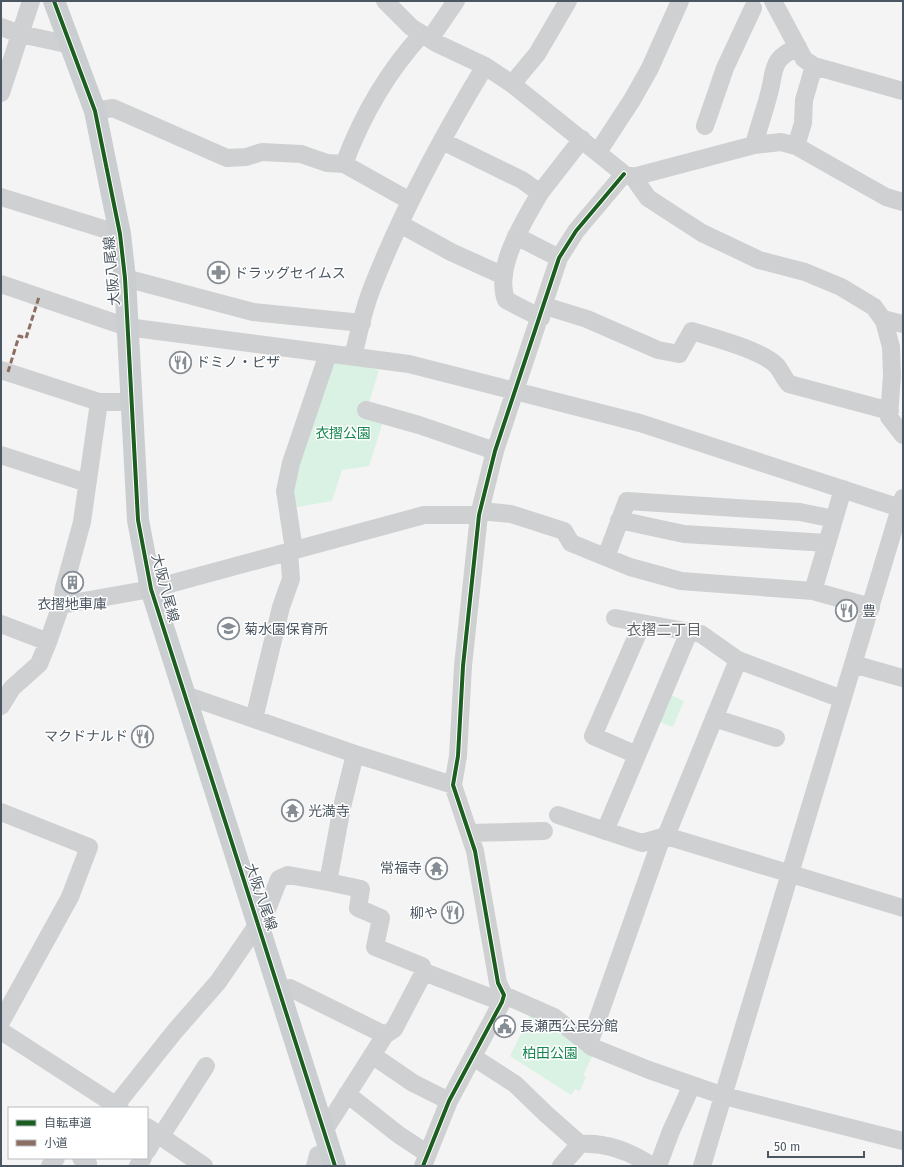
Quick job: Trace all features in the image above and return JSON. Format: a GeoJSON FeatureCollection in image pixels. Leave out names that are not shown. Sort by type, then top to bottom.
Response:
{"type":"FeatureCollection","features":[{"type":"Feature","properties":{"kind":"main road","name":"大阪八尾線"},"geometry":{"type":"LineString","coordinates":[[54,1],[95,112],[120,234],[125,278],[130,402],[138,520],[151,589],[249,898],[259,923],[280,990],[326,1153]]}},
{"type":"Feature","properties":{"kind":"street"},"geometry":{"type":"LineString","coordinates":[[1,93],[31,1]]}},
{"type":"Feature","properties":{"kind":"street"},"geometry":{"type":"LineString","coordinates":[[386,1],[411,27],[426,37],[485,66],[512,84],[629,176],[648,198],[702,233],[759,260],[805,272],[841,288],[874,307],[883,319],[891,347],[892,376],[889,416],[903,435]]}},
{"type":"Feature","properties":{"kind":"street"},"geometry":{"type":"LineString","coordinates":[[344,164],[354,138],[386,79],[403,55],[426,37],[456,1]]}},
{"type":"Feature","properties":{"kind":"street"},"geometry":{"type":"LineString","coordinates":[[512,84],[537,54],[568,1]]}},
{"type":"Feature","properties":{"kind":"street"},"geometry":{"type":"LineString","coordinates":[[598,152],[632,100],[650,68],[680,1]]}},
{"type":"Feature","properties":{"kind":"street"},"geometry":{"type":"LineString","coordinates":[[705,126],[749,5],[766,14],[775,6],[804,59],[814,66],[903,91]]}},
{"type":"Feature","properties":{"kind":"street"},"geometry":{"type":"LineString","coordinates":[[1,27],[20,34],[70,45]]}},
{"type":"Feature","properties":{"kind":"street"},"geometry":{"type":"LineString","coordinates":[[754,145],[759,122],[771,85],[773,70],[785,53],[798,47]]}},
{"type":"Feature","properties":{"kind":"street"},"geometry":{"type":"LineString","coordinates":[[352,356],[371,290],[410,200],[448,127],[485,66]]}},
{"type":"Feature","properties":{"kind":"street"},"geometry":{"type":"LineString","coordinates":[[796,146],[803,123],[804,100],[814,66]]}},
{"type":"Feature","properties":{"kind":"street"},"geometry":{"type":"LineString","coordinates":[[95,112],[113,108],[227,158],[246,157],[262,152],[301,154],[328,164],[344,164],[410,200]]}},
{"type":"Feature","properties":{"kind":"street"},"geometry":{"type":"LineString","coordinates":[[582,140],[540,193],[516,236],[502,282],[506,300],[543,312],[587,319],[658,350],[679,354],[692,331],[757,353],[769,359],[778,367],[789,384],[890,411]]}},
{"type":"Feature","properties":{"kind":"street"},"geometry":{"type":"LineString","coordinates":[[442,141],[522,180],[540,193]]}},
{"type":"Feature","properties":{"kind":"street"},"geometry":{"type":"LineString","coordinates":[[347,1094],[399,1135],[426,1160],[449,1101],[503,998],[498,983],[475,851],[453,784],[458,756],[463,666],[479,513],[495,451],[514,391],[543,312],[559,258],[576,232],[629,176],[754,145],[781,142],[796,146],[886,197],[903,202]]}},
{"type":"Feature","properties":{"kind":"street"},"geometry":{"type":"LineString","coordinates":[[1,197],[120,234]]}},
{"type":"Feature","properties":{"kind":"street"},"geometry":{"type":"LineString","coordinates":[[400,224],[451,252],[504,276]]}},
{"type":"Feature","properties":{"kind":"street"},"geometry":{"type":"LineString","coordinates":[[516,236],[559,258]]}},
{"type":"Feature","properties":{"kind":"street"},"geometry":{"type":"LineString","coordinates":[[125,278],[253,312],[362,323]]}},
{"type":"Feature","properties":{"kind":"street"},"geometry":{"type":"LineString","coordinates":[[1,284],[127,327],[408,364],[640,423],[843,489],[902,505],[789,874],[702,1166]]}},
{"type":"Feature","properties":{"kind":"street"},"geometry":{"type":"LineString","coordinates":[[883,319],[903,324]]}},
{"type":"Feature","properties":{"kind":"street"},"geometry":{"type":"LineString","coordinates":[[254,719],[281,607],[291,579],[292,551],[284,491],[291,463],[328,354]]}},
{"type":"Feature","properties":{"kind":"street"},"geometry":{"type":"LineString","coordinates":[[1,370],[99,402],[130,402]]}},
{"type":"Feature","properties":{"kind":"street"},"geometry":{"type":"LineString","coordinates":[[1,706],[12,688],[38,664],[48,642],[61,605],[64,588],[82,522],[99,402]]}},
{"type":"Feature","properties":{"kind":"street"},"geometry":{"type":"LineString","coordinates":[[366,410],[419,425],[495,451]]}},
{"type":"Feature","properties":{"kind":"street"},"geometry":{"type":"LineString","coordinates":[[1,455],[87,483]]}},
{"type":"Feature","properties":{"kind":"street"},"geometry":{"type":"LineString","coordinates":[[813,591],[843,489]]}},
{"type":"Feature","properties":{"kind":"street"},"geometry":{"type":"LineString","coordinates":[[606,557],[627,501],[800,512],[834,519]]}},
{"type":"Feature","properties":{"kind":"street"},"geometry":{"type":"LineString","coordinates":[[61,605],[151,589],[424,515],[479,513],[511,514],[564,531],[571,542],[606,557],[630,567],[681,581],[813,591],[871,607]]}},
{"type":"Feature","properties":{"kind":"street"},"geometry":{"type":"LineString","coordinates":[[619,520],[684,534],[827,542]]}},
{"type":"Feature","properties":{"kind":"street"},"geometry":{"type":"LineString","coordinates":[[615,618],[701,634],[738,660],[842,700]]}},
{"type":"Feature","properties":{"kind":"street"},"geometry":{"type":"LineString","coordinates":[[1,624],[48,642]]}},
{"type":"Feature","properties":{"kind":"street"},"geometry":{"type":"LineString","coordinates":[[637,755],[593,736],[642,624]]}},
{"type":"Feature","properties":{"kind":"street"},"geometry":{"type":"LineString","coordinates":[[605,831],[688,632]]}},
{"type":"Feature","properties":{"kind":"street"},"geometry":{"type":"LineString","coordinates":[[589,1044],[664,836],[738,660]]}},
{"type":"Feature","properties":{"kind":"street"},"geometry":{"type":"LineString","coordinates":[[853,664],[903,678]]}},
{"type":"Feature","properties":{"kind":"street"},"geometry":{"type":"LineString","coordinates":[[185,695],[355,754],[453,784]]}},
{"type":"Feature","properties":{"kind":"street"},"geometry":{"type":"LineString","coordinates":[[714,718],[776,738]]}},
{"type":"Feature","properties":{"kind":"street"},"geometry":{"type":"LineString","coordinates":[[328,882],[342,807],[355,754]]}},
{"type":"Feature","properties":{"kind":"street"},"geometry":{"type":"LineString","coordinates":[[1,812],[89,847],[70,897],[1,1022]]}},
{"type":"Feature","properties":{"kind":"street"},"geometry":{"type":"LineString","coordinates":[[558,815],[642,843],[664,836],[903,908]]}},
{"type":"Feature","properties":{"kind":"street"},"geometry":{"type":"LineString","coordinates":[[469,833],[544,831]]}},
{"type":"Feature","properties":{"kind":"street"},"geometry":{"type":"LineString","coordinates":[[1,1031],[95,1102],[118,1107],[175,1031],[218,982],[250,933],[266,912],[278,879],[288,875],[361,889],[358,908],[381,918],[375,947],[422,966],[424,972],[394,1029],[385,1035],[347,1094],[326,1153]]}},
{"type":"Feature","properties":{"kind":"street"},"geometry":{"type":"LineString","coordinates":[[424,972],[503,998],[554,1017],[589,1044],[650,1070],[692,1085],[724,1096],[903,1141]]}},
{"type":"Feature","properties":{"kind":"street"},"geometry":{"type":"LineString","coordinates":[[280,990],[290,988],[385,1035]]}},
{"type":"Feature","properties":{"kind":"street"},"geometry":{"type":"LineString","coordinates":[[372,1055],[413,1084],[449,1101]]}},
{"type":"Feature","properties":{"kind":"street"},"geometry":{"type":"LineString","coordinates":[[473,1057],[515,1084],[580,1144]]}},
{"type":"Feature","properties":{"kind":"street"},"geometry":{"type":"LineString","coordinates":[[148,1149],[155,1132],[206,1066]]}},
{"type":"Feature","properties":{"kind":"street"},"geometry":{"type":"LineString","coordinates":[[658,1166],[671,1131],[692,1085]]}},
{"type":"Feature","properties":{"kind":"street"},"geometry":{"type":"LineString","coordinates":[[155,1132],[200,1165]]}},
{"type":"Feature","properties":{"kind":"street"},"geometry":{"type":"LineString","coordinates":[[561,1166],[580,1144],[594,1143],[612,1147],[640,1158],[652,1166]]}},
{"type":"Feature","properties":{"kind":"street"},"geometry":{"type":"LineString","coordinates":[[82,1159],[88,1163],[86,1166]]}},
{"type":"Feature","properties":{"kind":"green space","name":"衣摺公園"},"geometry":{"type":"Polygon","coordinates":[[[334,359],[379,370],[368,406],[386,412],[369,466],[342,470],[332,501],[291,508],[288,492],[334,359]]]}},
{"type":"Feature","properties":{"kind":"green space"},"geometry":{"type":"Polygon","coordinates":[[[668,694],[684,701],[673,727],[657,721],[668,694]]]}},
{"type":"Feature","properties":{"kind":"green space","name":"柏田公園"},"geometry":{"type":"Polygon","coordinates":[[[531,1013],[593,1054],[583,1076],[586,1077],[580,1091],[575,1089],[571,1095],[510,1056],[531,1013]]]}},
{"type":"Feature","properties":{"kind":"marked path"},"geometry":{"type":"LineString","coordinates":[[8,372],[19,336],[26,338],[39,297]]}},
{"type":"Feature","properties":{"kind":"cycle path"},"geometry":{"type":"LineString","coordinates":[[54,1],[95,111],[120,234],[125,278],[138,520],[151,589],[335,1166]]}},
{"type":"Feature","properties":{"kind":"cycle path"},"geometry":{"type":"LineString","coordinates":[[423,1166],[449,1101],[502,1002],[504,995],[498,983],[475,851],[453,785],[458,756],[463,666],[479,515],[495,451],[559,258],[576,231],[624,174]]}},
{"type":"Feature","properties":{"kind":"place","name":"ドラッグセイムス"},"geometry":{"type":"Point","coordinates":[219,273]}},
{"type":"Feature","properties":{"kind":"place","name":"ドミノ・ピザ"},"geometry":{"type":"Point","coordinates":[181,362]}},
{"type":"Feature","properties":{"kind":"place","name":"衣摺地車庫"},"geometry":{"type":"Point","coordinates":[72,582]}},
{"type":"Feature","properties":{"kind":"place","name":"豊"},"geometry":{"type":"Point","coordinates":[847,611]}},
{"type":"Feature","properties":{"kind":"place","name":"菊水園保育所"},"geometry":{"type":"Point","coordinates":[229,629]}},
{"type":"Feature","properties":{"kind":"place","name":"マクドナルド"},"geometry":{"type":"Point","coordinates":[143,736]}},
{"type":"Feature","properties":{"kind":"place","name":"光満寺"},"geometry":{"type":"Point","coordinates":[292,811]}},
{"type":"Feature","properties":{"kind":"place","name":"常福寺"},"geometry":{"type":"Point","coordinates":[437,868]}},
{"type":"Feature","properties":{"kind":"place","name":"柳や"},"geometry":{"type":"Point","coordinates":[453,913]}},
{"type":"Feature","properties":{"kind":"place","name":"長瀬西公民分館"},"geometry":{"type":"Point","coordinates":[505,1026]}},
{"type":"Feature","properties":{"kind":"district","name":"衣摺二丁目"},"geometry":{"type":"Point","coordinates":[664,630]}}]}
